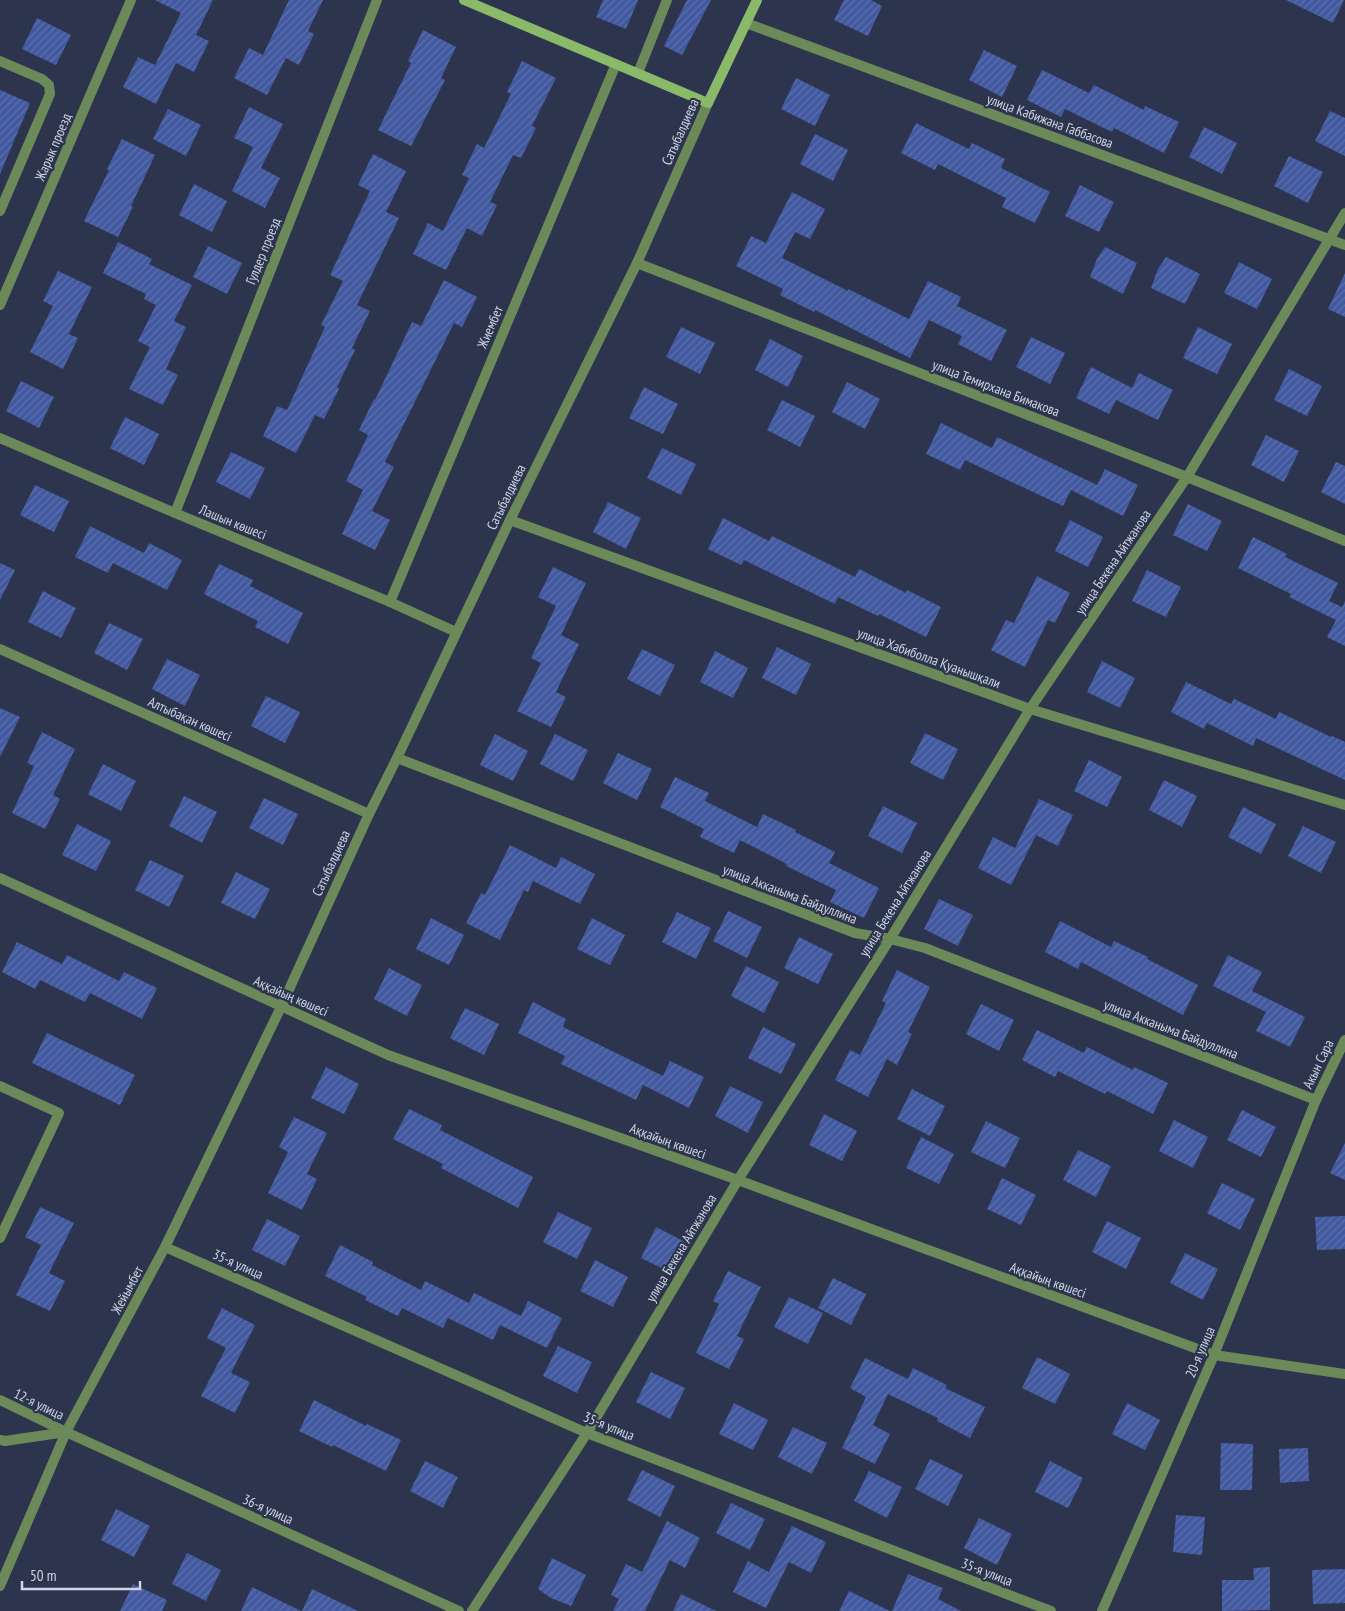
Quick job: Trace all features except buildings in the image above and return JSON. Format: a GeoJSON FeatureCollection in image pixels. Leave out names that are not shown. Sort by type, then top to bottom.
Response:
{"type":"FeatureCollection","features":[{"type":"Feature","properties":{"kind":"street","name":"Жарык проезд"},"geometry":{"type":"LineString","coordinates":[[0,305],[3,289],[131,0]]}},
{"type":"Feature","properties":{"kind":"street","name":"Гулдер проезд"},"geometry":{"type":"LineString","coordinates":[[175,513],[377,0]]}},
{"type":"Feature","properties":{"kind":"street"},"geometry":{"type":"LineString","coordinates":[[464,0],[708,103]]}},
{"type":"Feature","properties":{"kind":"street"},"geometry":{"type":"LineString","coordinates":[[638,73],[667,0]]}},
{"type":"Feature","properties":{"kind":"street","name":"Сатыбалдиева"},"geometry":{"type":"LineString","coordinates":[[280,1007],[456,632],[637,263],[708,103],[757,0]]}},
{"type":"Feature","properties":{"kind":"street","name":"улица Кабижана Габбасова"},"geometry":{"type":"LineString","coordinates":[[746,23],[1345,245]]}},
{"type":"Feature","properties":{"kind":"street"},"geometry":{"type":"LineString","coordinates":[[0,61],[42,78],[49,85],[50,94],[0,211]]}},
{"type":"Feature","properties":{"kind":"street","name":"Жиембет"},"geometry":{"type":"LineString","coordinates":[[390,602],[616,64]]}},
{"type":"Feature","properties":{"kind":"street","name":"улица Бекена Айтжанова"},"geometry":{"type":"LineString","coordinates":[[472,1611],[587,1433],[738,1180],[890,939],[1030,709],[1187,477],[1345,213]]}},
{"type":"Feature","properties":{"kind":"street","name":"улица Темирхана Бимакова"},"geometry":{"type":"LineString","coordinates":[[637,263],[1187,477],[1345,541]]}},
{"type":"Feature","properties":{"kind":"street","name":"Лашын көшесі"},"geometry":{"type":"LineString","coordinates":[[0,438],[390,602],[456,632]]}},
{"type":"Feature","properties":{"kind":"street","name":"улица Хабиболла Қуанышқали"},"geometry":{"type":"LineString","coordinates":[[510,520],[1030,709],[1345,805]]}},
{"type":"Feature","properties":{"kind":"street","name":"Алтыбақан көшесі"},"geometry":{"type":"LineString","coordinates":[[0,649],[369,814]]}},
{"type":"Feature","properties":{"kind":"street","name":"улица Акканыма Байдуллина"},"geometry":{"type":"LineString","coordinates":[[397,758],[855,934],[890,939],[924,948],[1316,1100]]}},
{"type":"Feature","properties":{"kind":"street","name":"Аққайың көшесі"},"geometry":{"type":"LineString","coordinates":[[0,878],[388,1055],[738,1180],[1214,1355],[1345,1374]]}},
{"type":"Feature","properties":{"kind":"street","name":"Жейымбет"},"geometry":{"type":"LineString","coordinates":[[0,1586],[66,1432],[165,1247],[280,1007]]}},
{"type":"Feature","properties":{"kind":"street","name":"Акын Сара"},"geometry":{"type":"LineString","coordinates":[[1316,1100],[1345,1040]]}},
{"type":"Feature","properties":{"kind":"street"},"geometry":{"type":"LineString","coordinates":[[0,1086],[59,1113],[0,1238]]}},
{"type":"Feature","properties":{"kind":"street","name":"20-я улица"},"geometry":{"type":"LineString","coordinates":[[1102,1611],[1214,1355],[1316,1100]]}},
{"type":"Feature","properties":{"kind":"street","name":"35-я улица"},"geometry":{"type":"LineString","coordinates":[[165,1247],[587,1433],[1051,1611]]}},
{"type":"Feature","properties":{"kind":"street","name":"12-я улица"},"geometry":{"type":"LineString","coordinates":[[0,1400],[66,1432]]}},
{"type":"Feature","properties":{"kind":"street"},"geometry":{"type":"LineString","coordinates":[[0,1440],[5,1441],[66,1432]]}},
{"type":"Feature","properties":{"kind":"street","name":"36-я улица"},"geometry":{"type":"LineString","coordinates":[[66,1432],[459,1611]]}}]}
